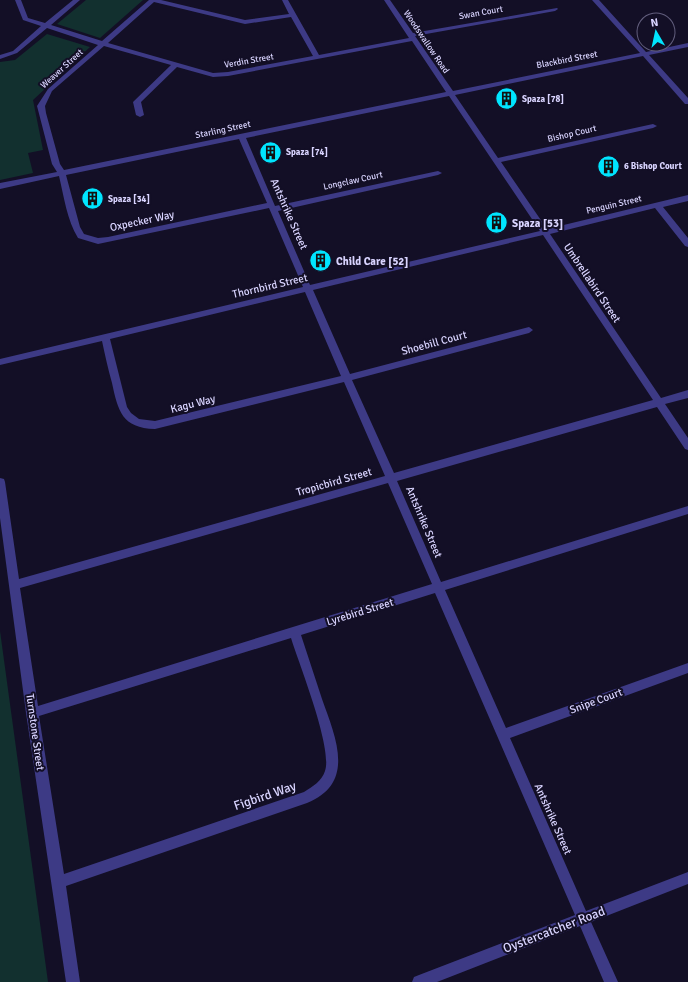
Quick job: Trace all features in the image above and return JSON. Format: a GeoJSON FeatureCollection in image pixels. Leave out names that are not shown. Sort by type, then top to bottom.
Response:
{"type":"FeatureCollection","features":[{"type":"Feature","properties":{"kind":"street","name":"Verdin Street"},"geometry":{"type":"LineString","coordinates":[[18,0],[24,19],[103,44],[207,74],[220,75],[412,37]]}},
{"type":"Feature","properties":{"kind":"street"},"geometry":{"type":"LineString","coordinates":[[0,57],[15,52],[77,0]]}},
{"type":"Feature","properties":{"kind":"street"},"geometry":{"type":"LineString","coordinates":[[153,0],[246,22],[294,16]]}},
{"type":"Feature","properties":{"kind":"street","name":"Weaver Street"},"geometry":{"type":"LineString","coordinates":[[62,174],[56,164],[47,132],[41,106],[43,100],[50,90],[153,0]]}},
{"type":"Feature","properties":{"kind":"street"},"geometry":{"type":"LineString","coordinates":[[285,0],[317,57]]}},
{"type":"Feature","properties":{"kind":"street","name":"Woodswallow Road"},"geometry":{"type":"LineString","coordinates":[[387,0],[450,93]]}},
{"type":"Feature","properties":{"kind":"street"},"geometry":{"type":"LineString","coordinates":[[595,0],[688,102]]}},
{"type":"Feature","properties":{"kind":"street","name":"Swan Court"},"geometry":{"type":"LineString","coordinates":[[412,37],[555,9]]}},
{"type":"Feature","properties":{"kind":"street","name":"Blackbird Street"},"geometry":{"type":"LineString","coordinates":[[450,93],[688,45]]}},
{"type":"Feature","properties":{"kind":"street"},"geometry":{"type":"LineString","coordinates":[[140,115],[137,102],[175,65]]}},
{"type":"Feature","properties":{"kind":"street","name":"Starling Street"},"geometry":{"type":"LineString","coordinates":[[0,186],[450,93]]}},
{"type":"Feature","properties":{"kind":"street","name":"Umbrellabird Street"},"geometry":{"type":"LineString","coordinates":[[450,93],[688,446]]}},
{"type":"Feature","properties":{"kind":"street","name":"Bishop Court"},"geometry":{"type":"LineString","coordinates":[[496,161],[653,126]]}},
{"type":"Feature","properties":{"kind":"street","name":"Antshrike Street"},"geometry":{"type":"LineString","coordinates":[[241,136],[346,378],[392,478],[438,588],[611,982]]}},
{"type":"Feature","properties":{"kind":"street","name":"Longclaw Court"},"geometry":{"type":"LineString","coordinates":[[272,207],[438,173]]}},
{"type":"Feature","properties":{"kind":"street","name":"Oxpecker Way"},"geometry":{"type":"LineString","coordinates":[[62,174],[76,227],[81,236],[98,241],[272,207]]}},
{"type":"Feature","properties":{"kind":"street","name":"Penguin Street"},"geometry":{"type":"LineString","coordinates":[[544,232],[688,198]]}},
{"type":"Feature","properties":{"kind":"street"},"geometry":{"type":"LineString","coordinates":[[657,205],[688,244]]}},
{"type":"Feature","properties":{"kind":"street","name":"Thornbird Street"},"geometry":{"type":"LineString","coordinates":[[0,362],[544,232]]}},
{"type":"Feature","properties":{"kind":"street","name":"Shoebill Court"},"geometry":{"type":"LineString","coordinates":[[346,378],[529,330]]}},
{"type":"Feature","properties":{"kind":"street","name":"Kagu Way"},"geometry":{"type":"LineString","coordinates":[[105,337],[122,407],[127,416],[143,425],[155,425],[169,422],[346,378]]}},
{"type":"Feature","properties":{"kind":"street","name":"Tropicbird Street"},"geometry":{"type":"LineString","coordinates":[[15,585],[688,394]]}},
{"type":"Feature","properties":{"kind":"street","name":"Turnstone Street"},"geometry":{"type":"LineString","coordinates":[[0,482],[39,768],[45,793],[60,882],[73,982]]}},
{"type":"Feature","properties":{"kind":"street","name":"Lyrebird Street"},"geometry":{"type":"LineString","coordinates":[[32,713],[688,510]]}},
{"type":"Feature","properties":{"kind":"street","name":"Figbird Way"},"geometry":{"type":"LineString","coordinates":[[60,882],[307,797],[320,790],[328,781],[333,768],[334,757],[331,742],[294,632]]}},
{"type":"Feature","properties":{"kind":"street","name":"Snipe Court"},"geometry":{"type":"LineString","coordinates":[[503,735],[688,668]]}},
{"type":"Feature","properties":{"kind":"street","name":"Oystercatcher Road"},"geometry":{"type":"LineString","coordinates":[[419,982],[688,878]]}},
{"type":"Feature","properties":{"kind":"green space"},"geometry":{"type":"Polygon","coordinates":[[[86,0],[143,0],[100,38],[57,24],[86,0]]]}},
{"type":"Feature","properties":{"kind":"green space"},"geometry":{"type":"Polygon","coordinates":[[[47,34],[90,47],[33,100],[43,150],[28,153],[33,173],[0,180],[0,62],[15,60],[47,34]]]}},
{"type":"Feature","properties":{"kind":"green space"},"geometry":{"type":"Polygon","coordinates":[[[0,631],[48,982],[0,982],[0,631]]]}},
{"type":"Feature","properties":{"kind":"place","name":"Spaza [78]"},"geometry":{"type":"Point","coordinates":[507,99]}},
{"type":"Feature","properties":{"kind":"place","name":"Spaza [74]"},"geometry":{"type":"Point","coordinates":[271,152]}},
{"type":"Feature","properties":{"kind":"place","name":"6 Bishop Court"},"geometry":{"type":"Point","coordinates":[608,166]}},
{"type":"Feature","properties":{"kind":"place","name":"Spaza [34]"},"geometry":{"type":"Point","coordinates":[92,199]}},
{"type":"Feature","properties":{"kind":"place","name":"Spaza [53]"},"geometry":{"type":"Point","coordinates":[497,223]}},
{"type":"Feature","properties":{"kind":"place","name":"Child Care [52]"},"geometry":{"type":"Point","coordinates":[321,261]}}]}
